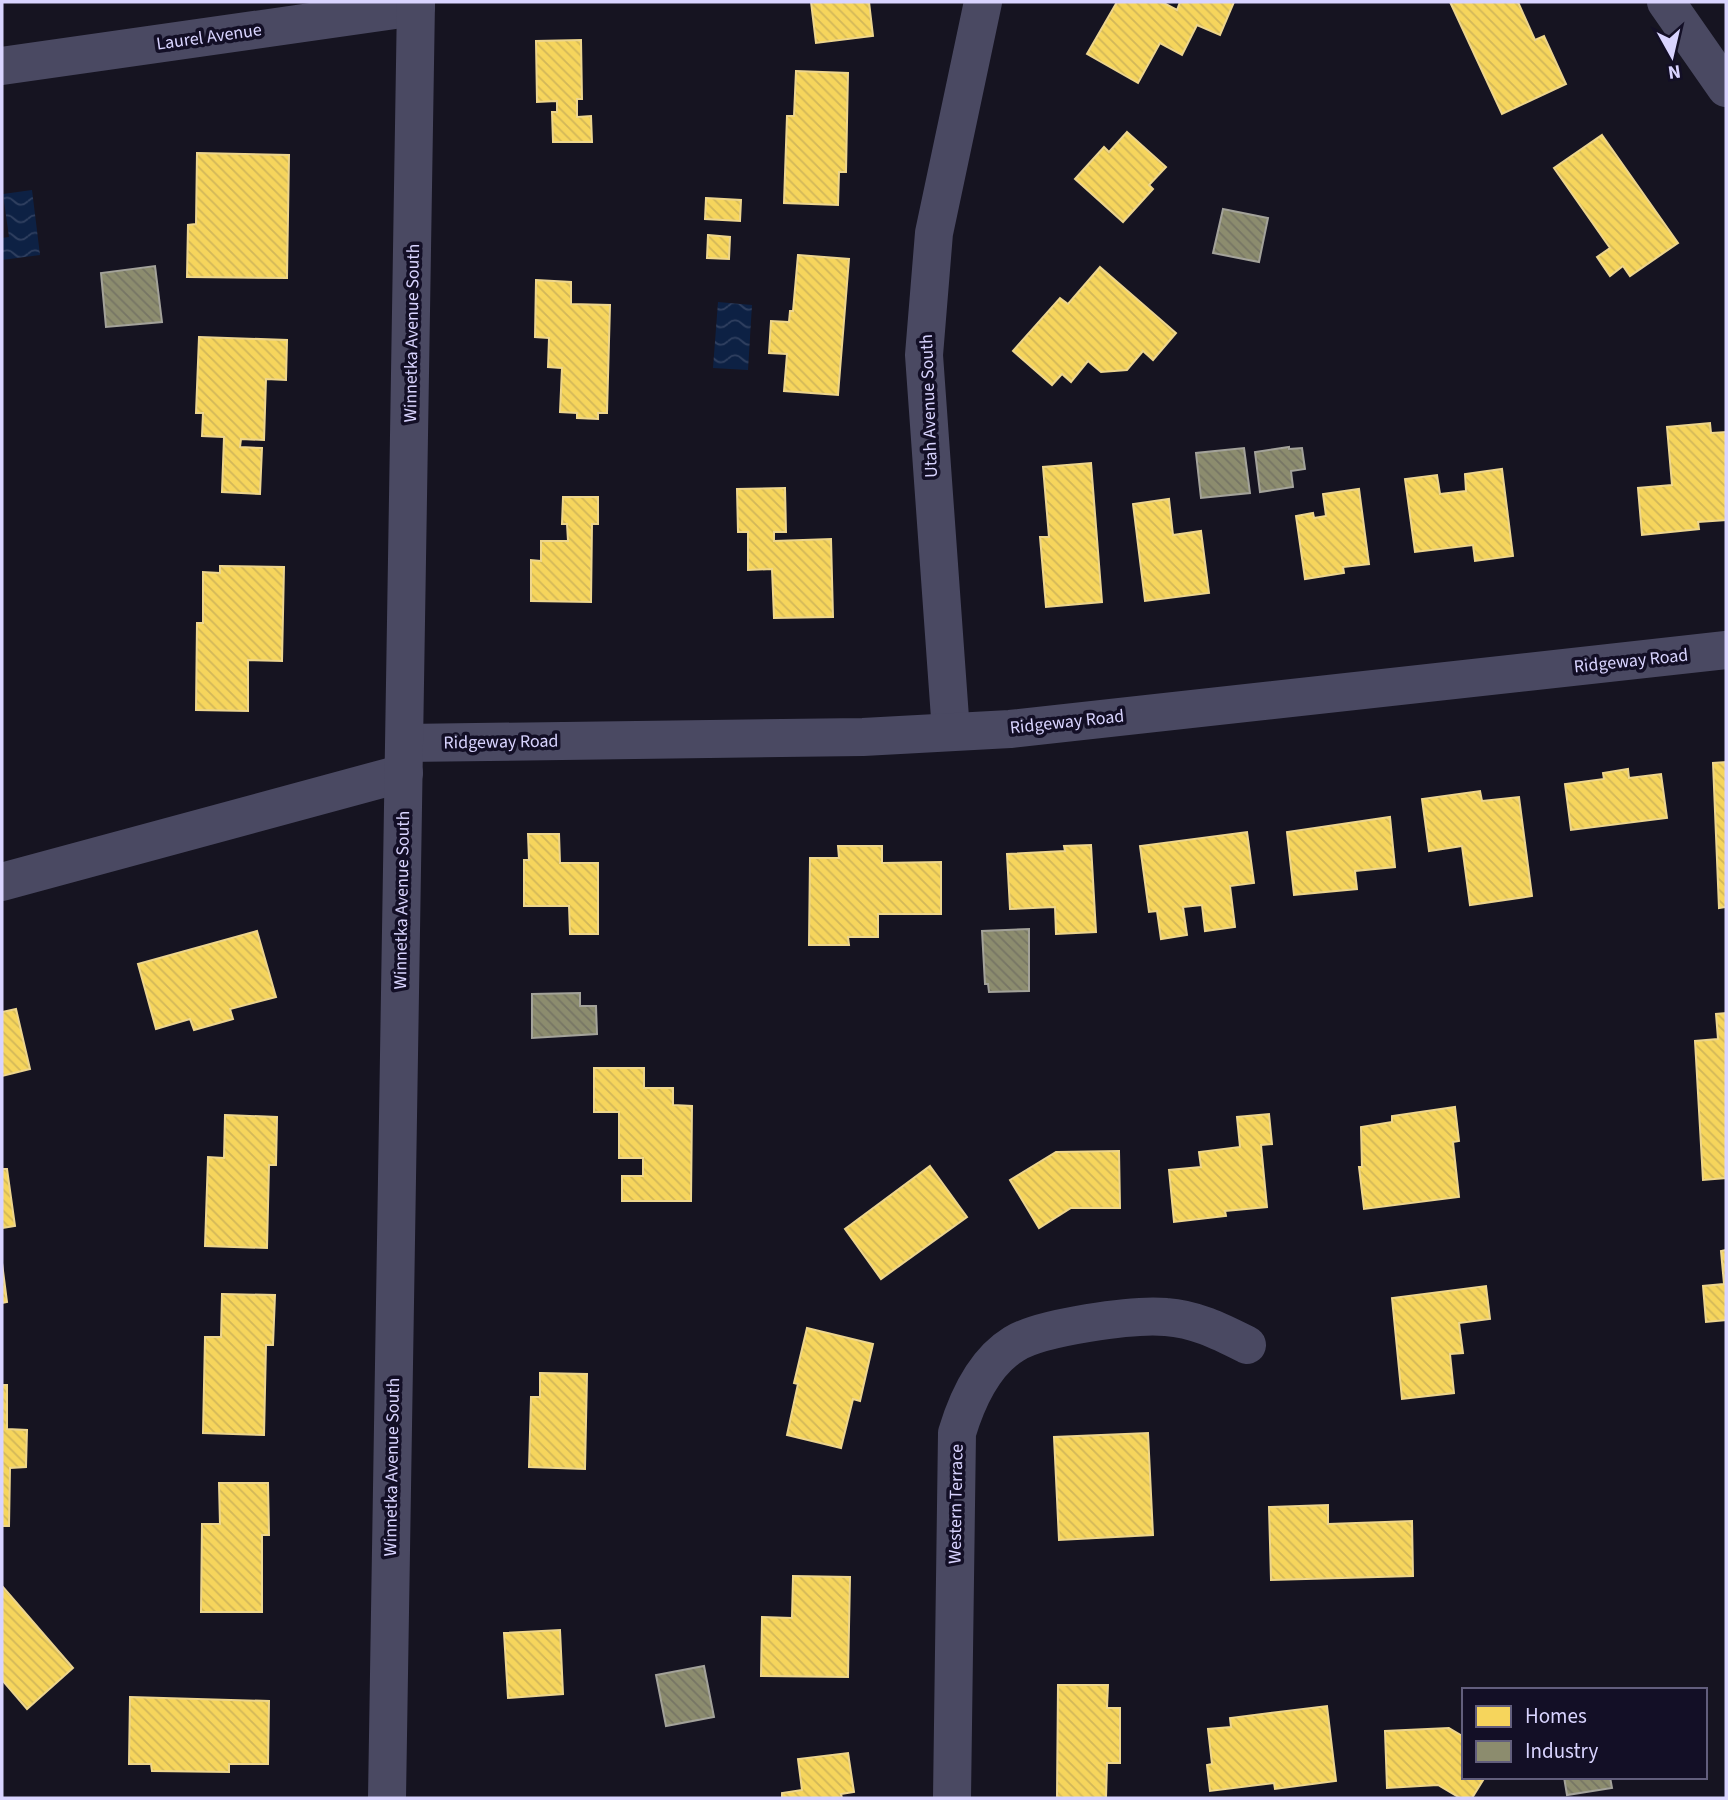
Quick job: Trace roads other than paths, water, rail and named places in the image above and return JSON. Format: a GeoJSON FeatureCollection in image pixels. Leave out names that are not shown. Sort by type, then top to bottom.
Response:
{"type":"FeatureCollection","features":[{"type":"Feature","properties":{"kind":"street","name":"Utah Avenue South"},"geometry":{"type":"LineString","coordinates":[[951,732],[924,355],[934,233],[983,2]]}},
{"type":"Feature","properties":{"kind":"street"},"geometry":{"type":"LineString","coordinates":[[1666,2],[1726,88]]}},
{"type":"Feature","properties":{"kind":"street","name":"Laurel Avenue"},"geometry":{"type":"LineString","coordinates":[[2,66],[416,5]]}},
{"type":"Feature","properties":{"kind":"street","name":"Winnetka Avenue South"},"geometry":{"type":"LineString","coordinates":[[387,1798],[416,5]]}},
{"type":"Feature","properties":{"kind":"street","name":"Ridgeway Road"},"geometry":{"type":"LineString","coordinates":[[2,882],[404,758],[1010,729],[1726,650]]}},
{"type":"Feature","properties":{"kind":"street","name":"Western Terrace"},"geometry":{"type":"LineString","coordinates":[[953,1798],[957,1433],[964,1408],[976,1385],[995,1361],[1014,1344],[1070,1325],[1165,1317],[1211,1326],[1247,1345]]}},
{"type":"Feature","properties":{"kind":"water"},"geometry":{"type":"Polygon","coordinates":[[[32,190],[40,255],[2,260],[2,238],[9,237],[3,194],[32,190]]]}},
{"type":"Feature","properties":{"kind":"water"},"geometry":{"type":"Polygon","coordinates":[[[718,302],[752,305],[748,370],[713,368],[718,302]]]}}]}
